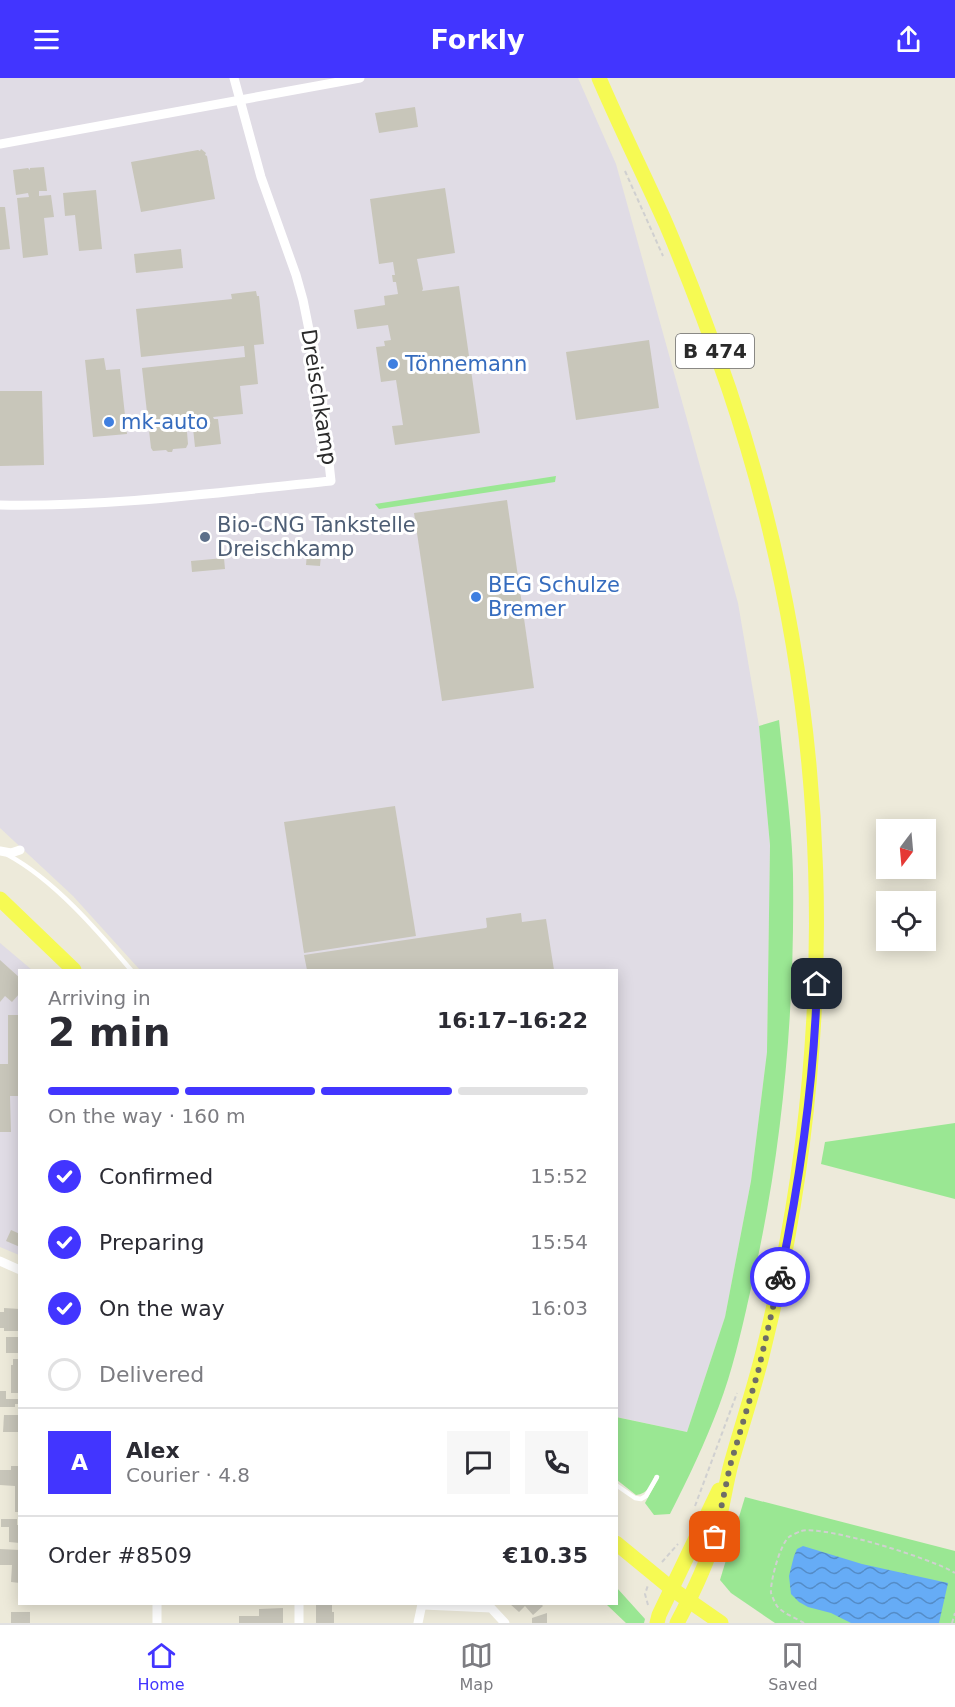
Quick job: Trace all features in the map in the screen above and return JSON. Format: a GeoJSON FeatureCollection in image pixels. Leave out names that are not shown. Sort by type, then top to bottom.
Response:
{"type":"FeatureCollection","features":[{"type":"Feature","properties":{"kind":"main road","name":"B 474"},"geometry":{"type":"LineString","coordinates":[[599,78],[665,224],[706,325],[740,424],[771,533],[800,687],[809,756],[817,863],[818,950],[814,1035],[808,1108],[795,1199],[758,1372],[730,1466],[715,1537],[689,1601],[677,1623]]}},
{"type":"Feature","properties":{"kind":"main road"},"geometry":{"type":"LineString","coordinates":[[0,899],[73,969]]}},
{"type":"Feature","properties":{"kind":"main road","name":"B 474"},"geometry":{"type":"LineString","coordinates":[[653,1619],[672,1589],[730,1466]]}},
{"type":"Feature","properties":{"kind":"main road"},"geometry":{"type":"LineString","coordinates":[[618,1545],[672,1589],[721,1623]]}},
{"type":"Feature","properties":{"kind":"street"},"geometry":{"type":"LineString","coordinates":[[234,78],[240,99]]}},
{"type":"Feature","properties":{"kind":"street"},"geometry":{"type":"LineString","coordinates":[[0,144],[360,78]]}},
{"type":"Feature","properties":{"kind":"street","name":"Dreischkamp"},"geometry":{"type":"LineString","coordinates":[[0,505],[52,506],[331,481],[321,389],[303,300],[261,177],[240,99]]}},
{"type":"Feature","properties":{"kind":"street"},"geometry":{"type":"LineString","coordinates":[[1,851],[11,853],[20,850]]}},
{"type":"Feature","properties":{"kind":"street"},"geometry":{"type":"LineString","coordinates":[[0,1261],[18,1268]]}},
{"type":"Feature","properties":{"kind":"street"},"geometry":{"type":"LineString","coordinates":[[157,1605],[157,1623]]}},
{"type":"Feature","properties":{"kind":"street"},"geometry":{"type":"LineString","coordinates":[[299,1605],[299,1623]]}},
{"type":"Feature","properties":{"kind":"street"},"geometry":{"type":"LineString","coordinates":[[418,1623],[422,1605]]}},
{"type":"Feature","properties":{"kind":"street"},"geometry":{"type":"LineString","coordinates":[[439,1605],[491,1608],[505,1623]]}},
{"type":"Feature","properties":{"kind":"lane"},"geometry":{"type":"LineString","coordinates":[[1,851],[19,861],[51,886],[130,969]]}},
{"type":"Feature","properties":{"kind":"lane"},"geometry":{"type":"LineString","coordinates":[[618,1486],[635,1498],[641,1499],[646,1496],[657,1477]]}},
{"type":"Feature","properties":{"kind":"path"},"geometry":{"type":"LineString","coordinates":[[622,164],[664,259]]}},
{"type":"Feature","properties":{"kind":"path"},"geometry":{"type":"LineString","coordinates":[[692,1514],[737,1391]]}},
{"type":"Feature","properties":{"kind":"path"},"geometry":{"type":"LineString","coordinates":[[804,1623],[777,1607],[771,1593],[779,1554],[787,1538],[803,1531],[827,1532],[912,1555],[955,1573]]}},
{"type":"Feature","properties":{"kind":"path"},"geometry":{"type":"LineString","coordinates":[[653,1619],[646,1590],[665,1557],[678,1543]]}},
{"type":"Feature","properties":{"kind":"path"},"geometry":{"type":"LineString","coordinates":[[952,1623],[955,1613]]}},
{"type":"Feature","properties":{"kind":"shaded area"},"geometry":{"type":"Polygon","coordinates":[[[0,78],[578,78],[616,164],[738,603],[759,726],[770,845],[767,1052],[751,1181],[725,1317],[687,1432],[618,1417],[618,969],[139,969],[73,896],[0,828],[0,78]]]}},
{"type":"Feature","properties":{"kind":"shaded area"},"geometry":{"type":"Polygon","coordinates":[[[0,943],[31,969],[18,969],[18,1255],[0,1247],[0,943]]]}},
{"type":"Feature","properties":{"kind":"green space"},"geometry":{"type":"Polygon","coordinates":[[[556,476],[555,482],[379,509],[375,504],[556,476]]]}},
{"type":"Feature","properties":{"kind":"green space"},"geometry":{"type":"Polygon","coordinates":[[[779,720],[788,797],[793,874],[792,980],[778,1140],[760,1245],[743,1324],[724,1393],[690,1474],[670,1514],[654,1515],[645,1503],[659,1477],[655,1475],[646,1491],[636,1495],[618,1481],[618,1417],[687,1432],[725,1317],[751,1181],[767,1052],[770,845],[759,726],[779,720]]]}},
{"type":"Feature","properties":{"kind":"green space"},"geometry":{"type":"Polygon","coordinates":[[[955,1123],[955,1199],[821,1164],[825,1142],[955,1123]]]}},
{"type":"Feature","properties":{"kind":"green space"},"geometry":{"type":"Polygon","coordinates":[[[745,1497],[955,1551],[955,1623],[775,1623],[731,1593],[720,1580],[745,1497]]]}},
{"type":"Feature","properties":{"kind":"green space"},"geometry":{"type":"Polygon","coordinates":[[[618,1589],[645,1619],[644,1623],[626,1623],[607,1605],[618,1605],[618,1589]]]}},
{"type":"Feature","properties":{"kind":"water"},"geometry":{"type":"Polygon","coordinates":[[[803,1546],[862,1564],[948,1583],[939,1623],[851,1623],[799,1602],[791,1594],[789,1576],[797,1549],[803,1546]]]}},
{"type":"Feature","properties":{"kind":"building"},"geometry":{"type":"Polygon","coordinates":[[[415,107],[418,127],[379,133],[375,113],[415,107]]]}},
{"type":"Feature","properties":{"kind":"building"},"geometry":{"type":"Polygon","coordinates":[[[201,149],[207,156],[215,199],[141,212],[131,162],[201,149]]]}},
{"type":"Feature","properties":{"kind":"building"},"geometry":{"type":"Polygon","coordinates":[[[44,167],[47,191],[39,191],[39,196],[51,195],[54,217],[44,218],[48,255],[23,258],[17,198],[29,197],[28,193],[16,195],[13,170],[44,167]]]}},
{"type":"Feature","properties":{"kind":"building"},"geometry":{"type":"Polygon","coordinates":[[[445,188],[455,253],[417,259],[422,291],[459,286],[480,433],[395,445],[392,426],[403,425],[396,380],[381,382],[376,347],[385,346],[384,341],[391,340],[388,325],[357,329],[354,310],[385,305],[384,296],[398,294],[396,282],[393,282],[392,275],[395,275],[393,262],[379,264],[370,199],[445,188]]]}},
{"type":"Feature","properties":{"kind":"building"},"geometry":{"type":"Polygon","coordinates":[[[96,190],[102,249],[79,251],[75,215],[65,216],[63,193],[96,190]]]}},
{"type":"Feature","properties":{"kind":"building"},"geometry":{"type":"Polygon","coordinates":[[[0,207],[5,207],[10,249],[0,250],[0,207]]]}},
{"type":"Feature","properties":{"kind":"building"},"geometry":{"type":"Polygon","coordinates":[[[181,249],[183,268],[136,273],[134,254],[181,249]]]}},
{"type":"Feature","properties":{"kind":"building"},"geometry":{"type":"Polygon","coordinates":[[[256,291],[259,296],[264,344],[254,345],[258,384],[240,386],[243,414],[213,417],[218,419],[221,444],[195,447],[192,419],[186,420],[188,444],[186,448],[173,449],[172,452],[153,451],[142,368],[245,357],[244,346],[141,357],[136,309],[232,299],[231,294],[256,291]]]}},
{"type":"Feature","properties":{"kind":"building"},"geometry":{"type":"Polygon","coordinates":[[[649,340],[659,408],[576,420],[566,352],[649,340]]]}},
{"type":"Feature","properties":{"kind":"building"},"geometry":{"type":"Polygon","coordinates":[[[104,358],[106,370],[120,369],[127,434],[93,437],[85,360],[104,358]]]}},
{"type":"Feature","properties":{"kind":"building"},"geometry":{"type":"Polygon","coordinates":[[[0,391],[42,391],[44,465],[0,466],[0,391]]]}},
{"type":"Feature","properties":{"kind":"building"},"geometry":{"type":"Polygon","coordinates":[[[507,500],[534,688],[442,701],[414,513],[507,500]]]}},
{"type":"Feature","properties":{"kind":"building"},"geometry":{"type":"Polygon","coordinates":[[[307,553],[321,555],[320,566],[306,565],[307,553]]]}},
{"type":"Feature","properties":{"kind":"building"},"geometry":{"type":"Polygon","coordinates":[[[224,558],[225,569],[192,572],[191,561],[224,558]]]}},
{"type":"Feature","properties":{"kind":"building"},"geometry":{"type":"Polygon","coordinates":[[[395,806],[416,936],[304,953],[284,822],[395,806]]]}},
{"type":"Feature","properties":{"kind":"building"},"geometry":{"type":"Polygon","coordinates":[[[521,913],[522,922],[546,919],[554,969],[307,969],[304,955],[486,928],[486,918],[521,913]]]}},
{"type":"Feature","properties":{"kind":"building"},"geometry":{"type":"Polygon","coordinates":[[[0,960],[18,976],[18,995],[12,1002],[5,996],[0,1002],[0,960]]]}},
{"type":"Feature","properties":{"kind":"building"},"geometry":{"type":"Polygon","coordinates":[[[8,1015],[18,1015],[18,1096],[10,1096],[11,1132],[0,1132],[0,1064],[8,1064],[8,1015]]]}},
{"type":"Feature","properties":{"kind":"building"},"geometry":{"type":"Polygon","coordinates":[[[11,1230],[18,1233],[18,1246],[6,1241],[11,1230]]]}},
{"type":"Feature","properties":{"kind":"building"},"geometry":{"type":"Polygon","coordinates":[[[4,1308],[18,1309],[18,1331],[4,1331],[4,1328],[0,1328],[0,1312],[4,1312],[4,1308]]]}},
{"type":"Feature","properties":{"kind":"building"},"geometry":{"type":"Polygon","coordinates":[[[6,1337],[18,1337],[18,1353],[6,1353],[6,1337]]]}},
{"type":"Feature","properties":{"kind":"building"},"geometry":{"type":"Polygon","coordinates":[[[13,1359],[18,1359],[18,1393],[11,1393],[11,1365],[13,1365],[13,1359]]]}},
{"type":"Feature","properties":{"kind":"building"},"geometry":{"type":"Polygon","coordinates":[[[0,1391],[6,1391],[6,1399],[18,1399],[15,1407],[0,1407],[0,1391]]]}},
{"type":"Feature","properties":{"kind":"building"},"geometry":{"type":"Polygon","coordinates":[[[4,1415],[18,1415],[18,1432],[3,1432],[4,1415]]]}},
{"type":"Feature","properties":{"kind":"building"},"geometry":{"type":"Polygon","coordinates":[[[11,1466],[18,1466],[18,1512],[15,1512],[15,1486],[0,1485],[0,1470],[11,1470],[11,1466]]]}},
{"type":"Feature","properties":{"kind":"building"},"geometry":{"type":"Polygon","coordinates":[[[1,1519],[17,1519],[18,1543],[9,1542],[9,1527],[1,1527],[1,1519]]]}},
{"type":"Feature","properties":{"kind":"building"},"geometry":{"type":"Polygon","coordinates":[[[0,1549],[18,1550],[18,1583],[11,1582],[12,1565],[0,1565],[0,1549]]]}},
{"type":"Feature","properties":{"kind":"building"},"geometry":{"type":"Polygon","coordinates":[[[316,1605],[332,1605],[334,1623],[316,1623],[316,1605]]]}},
{"type":"Feature","properties":{"kind":"building"},"geometry":{"type":"Polygon","coordinates":[[[511,1605],[543,1606],[533,1615],[525,1606],[519,1612],[511,1605]]]}},
{"type":"Feature","properties":{"kind":"building"},"geometry":{"type":"Polygon","coordinates":[[[283,1608],[283,1623],[239,1623],[239,1616],[259,1616],[259,1609],[283,1608]]]}},
{"type":"Feature","properties":{"kind":"building"},"geometry":{"type":"Polygon","coordinates":[[[11,1612],[30,1612],[30,1623],[11,1623],[11,1612]]]}},
{"type":"Feature","properties":{"kind":"building"},"geometry":{"type":"Polygon","coordinates":[[[547,1613],[547,1623],[532,1623],[532,1618],[547,1613]]]}},
{"type":"Feature","properties":{"kind":"way so far"},"geometry":{"type":"LineString","coordinates":[[715,1537],[730,1466],[758,1372],[780,1277]]}},
{"type":"Feature","properties":{"kind":"place","name":"Tönnemann"},"geometry":{"type":"Point","coordinates":[393,364]}},
{"type":"Feature","properties":{"kind":"place","name":"mk-auto"},"geometry":{"type":"Point","coordinates":[109,422]}},
{"type":"Feature","properties":{"kind":"place","name":"Bio-CNG Tankstelle Dreischkamp"},"geometry":{"type":"Point","coordinates":[205,537]}},
{"type":"Feature","properties":{"kind":"place","name":"BEG Schulze Bremer"},"geometry":{"type":"Point","coordinates":[476,597]}},
{"type":"Feature","properties":{"kind":"route"},"geometry":{"type":"LineString","coordinates":[[780,1277],[790,1233],[808,1108],[817,984]]}}]}
